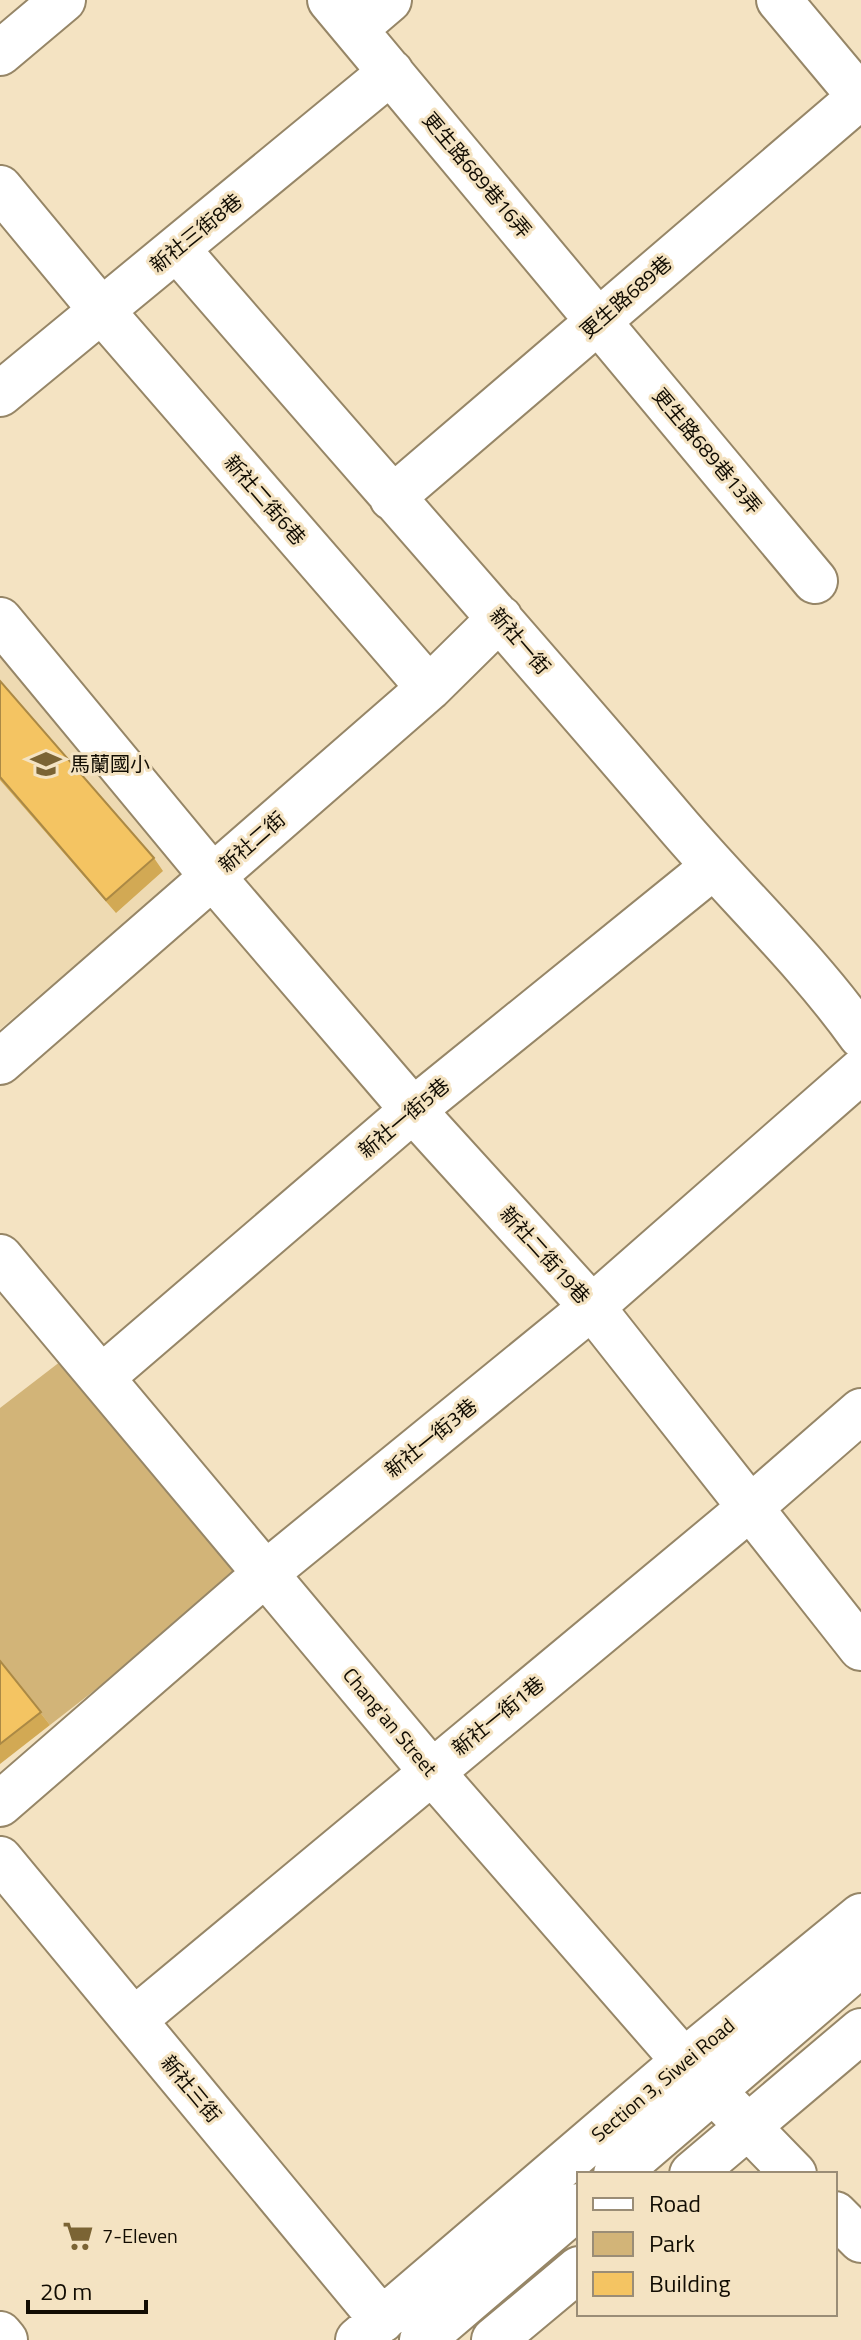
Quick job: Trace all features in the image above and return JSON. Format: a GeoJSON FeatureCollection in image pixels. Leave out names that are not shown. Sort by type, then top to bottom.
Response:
{"type":"FeatureCollection","features":[{"type":"Feature","properties":{"kind":"street"},"geometry":{"type":"LineString","coordinates":[[0,53],[63,0]]}},
{"type":"Feature","properties":{"kind":"street"},"geometry":{"type":"LineString","coordinates":[[342,15],[389,0]]}},
{"type":"Feature","properties":{"kind":"street"},"geometry":{"type":"LineString","coordinates":[[779,0],[860,98]]}},
{"type":"Feature","properties":{"kind":"street","name":"更生路689巷16弄"},"geometry":{"type":"LineString","coordinates":[[342,15],[598,321]]}},
{"type":"Feature","properties":{"kind":"street","name":"新社三街8巷"},"geometry":{"type":"LineString","coordinates":[[0,394],[391,72]]}},
{"type":"Feature","properties":{"kind":"street","name":"更生路689巷"},"geometry":{"type":"LineString","coordinates":[[392,498],[860,98]]}},
{"type":"Feature","properties":{"kind":"street","name":"新社二街6巷"},"geometry":{"type":"LineString","coordinates":[[0,188],[102,311],[429,688]]}},
{"type":"Feature","properties":{"kind":"street","name":"新社一街"},"geometry":{"type":"LineString","coordinates":[[177,249],[713,867],[854,1009]]}},
{"type":"Feature","properties":{"kind":"street","name":"更生路689巷13弄"},"geometry":{"type":"LineString","coordinates":[[598,321],[815,581]]}},
{"type":"Feature","properties":{"kind":"street","name":"新社二街"},"geometry":{"type":"LineString","coordinates":[[0,1062],[429,688],[500,618]]}},
{"type":"Feature","properties":{"kind":"street","name":"新社二街19巷"},"geometry":{"type":"LineString","coordinates":[[0,620],[212,876],[413,1110],[592,1307],[861,1648]]}},
{"type":"Feature","properties":{"kind":"street","name":"新社一街5巷"},"geometry":{"type":"LineString","coordinates":[[102,1377],[413,1110],[713,867]]}},
{"type":"Feature","properties":{"kind":"street","name":"新社一街3巷"},"geometry":{"type":"LineString","coordinates":[[0,1804],[266,1573],[592,1307],[861,1071]]}},
{"type":"Feature","properties":{"kind":"street","name":"Chang'an Street"},"geometry":{"type":"LineString","coordinates":[[0,1257],[431,1771],[698,2076],[792,2172]]}},
{"type":"Feature","properties":{"kind":"street","name":"新社一街1巷"},"geometry":{"type":"LineString","coordinates":[[134,2020],[751,1507],[861,1411]]}},
{"type":"Feature","properties":{"kind":"street","name":"新社三街"},"geometry":{"type":"LineString","coordinates":[[0,1859],[134,2020],[370,2330]]}},
{"type":"Feature","properties":{"kind":"street","name":"Section 3, Siwei Road"},"geometry":{"type":"LineString","coordinates":[[618,2172],[698,2076],[861,1916]]}},
{"type":"Feature","properties":{"kind":"street","name":"Section 3, Siwei Road"},"geometry":{"type":"LineString","coordinates":[[370,2330],[698,2076],[861,1964]]}},
{"type":"Feature","properties":{"kind":"street"},"geometry":{"type":"LineString","coordinates":[[694,2172],[861,2031]]}},
{"type":"Feature","properties":{"kind":"street"},"geometry":{"type":"LineString","coordinates":[[422,2340],[577,2208]]}},
{"type":"Feature","properties":{"kind":"street"},"geometry":{"type":"LineString","coordinates":[[837,2216],[861,2240]]}},
{"type":"Feature","properties":{"kind":"street"},"geometry":{"type":"LineString","coordinates":[[494,2340],[577,2271]]}},
{"type":"Feature","properties":{"kind":"street"},"geometry":{"type":"LineString","coordinates":[[0,2334],[5,2340]]}},
{"type":"Feature","properties":{"kind":"shaded area","name":"馬蘭國小"},"geometry":{"type":"Polygon","coordinates":[[[0,658],[185,871],[0,1029],[0,658]]]}},
{"type":"Feature","properties":{"kind":"green space"},"geometry":{"type":"Polygon","coordinates":[[[65,1358],[239,1578],[50,1725],[0,1662],[0,1408],[65,1358]]]}},
{"type":"Feature","properties":{"kind":"building"},"geometry":{"type":"Polygon","coordinates":[[[0,681],[154,858],[106,900],[0,777],[0,681]]]}},
{"type":"Feature","properties":{"kind":"building"},"geometry":{"type":"Polygon","coordinates":[[[0,1661],[41,1712],[0,1744],[0,1661]]]}},
{"type":"Feature","properties":{"kind":"place","name":"馬蘭國小"},"geometry":{"type":"Point","coordinates":[46,764]}},
{"type":"Feature","properties":{"kind":"place","name":"7-Eleven"},"geometry":{"type":"Point","coordinates":[78,2236]}}]}
